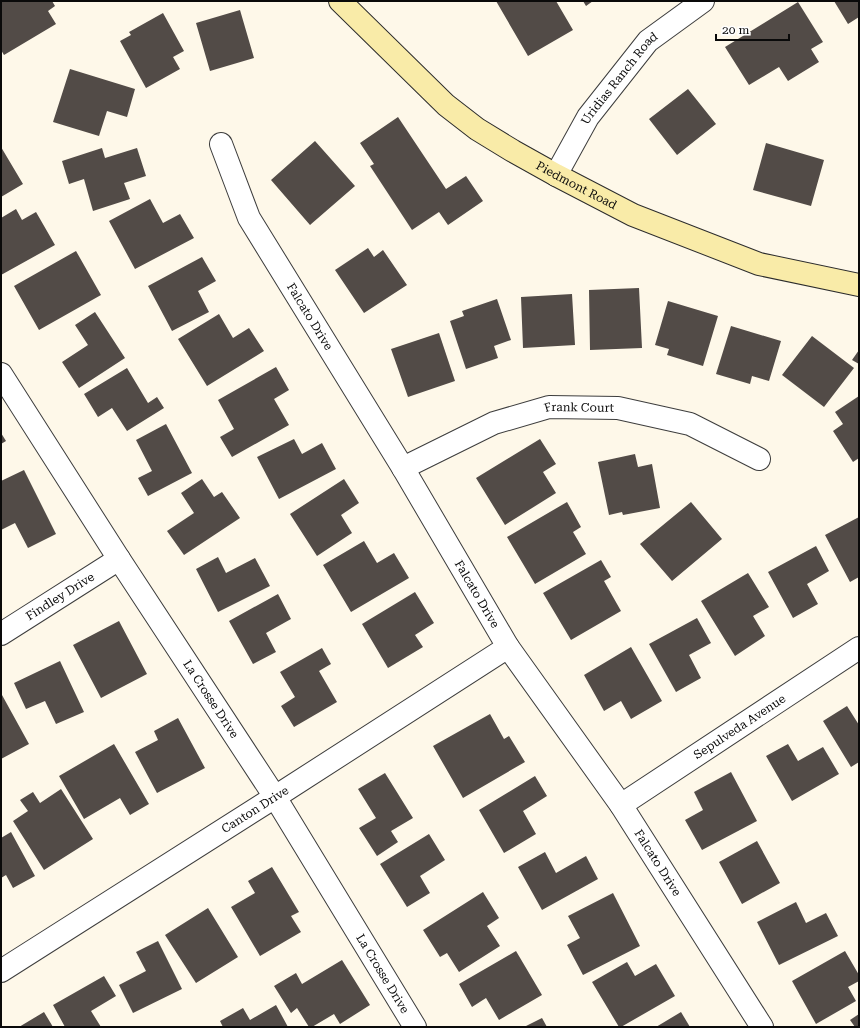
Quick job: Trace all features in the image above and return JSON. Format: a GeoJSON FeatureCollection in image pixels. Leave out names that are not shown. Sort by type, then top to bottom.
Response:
{"type":"FeatureCollection","features":[{"type":"Feature","properties":{"kind":"main road","name":"Piedmont Road"},"geometry":{"type":"LineString","coordinates":[[340,1],[446,105],[477,129],[556,175],[633,216],[759,264],[859,285]]}},
{"type":"Feature","properties":{"kind":"street","name":"Uridias Ranch Road"},"geometry":{"type":"LineString","coordinates":[[556,175],[588,117],[648,41],[703,1]]}},
{"type":"Feature","properties":{"kind":"street","name":"Falcato Drive"},"geometry":{"type":"LineString","coordinates":[[221,144],[249,218],[403,468],[508,647],[621,805],[762,1027]]}},
{"type":"Feature","properties":{"kind":"street","name":"La Crosse Drive"},"geometry":{"type":"LineString","coordinates":[[1,374],[119,559],[276,797],[415,1027]]}},
{"type":"Feature","properties":{"kind":"street","name":"Frank Court"},"geometry":{"type":"LineString","coordinates":[[403,468],[494,424],[549,407],[618,408],[690,424],[759,459]]}},
{"type":"Feature","properties":{"kind":"street","name":"Findley Drive"},"geometry":{"type":"LineString","coordinates":[[1,634],[119,559]]}},
{"type":"Feature","properties":{"kind":"street","name":"Canton Drive"},"geometry":{"type":"LineString","coordinates":[[1,971],[276,797],[508,647]]}},
{"type":"Feature","properties":{"kind":"street","name":"Sepulveda Avenue"},"geometry":{"type":"LineString","coordinates":[[621,805],[859,648]]}},
{"type":"Feature","properties":{"kind":"building"},"geometry":{"type":"Polygon","coordinates":[[[1,1],[52,1],[55,6],[48,11],[56,24],[4,55],[1,50],[1,1]]]}},
{"type":"Feature","properties":{"kind":"building"},"geometry":{"type":"Polygon","coordinates":[[[496,1],[556,1],[573,30],[528,56],[496,1]]]}},
{"type":"Feature","properties":{"kind":"building"},"geometry":{"type":"Polygon","coordinates":[[[583,1],[593,1],[586,6],[583,1]]]}},
{"type":"Feature","properties":{"kind":"building"},"geometry":{"type":"Polygon","coordinates":[[[834,1],[859,1],[859,17],[848,24],[834,1]]]}},
{"type":"Feature","properties":{"kind":"building"},"geometry":{"type":"Polygon","coordinates":[[[798,2],[823,42],[811,49],[819,62],[788,81],[779,67],[749,85],[725,47],[798,2]]]}},
{"type":"Feature","properties":{"kind":"building"},"geometry":{"type":"Polygon","coordinates":[[[240,10],[254,58],[210,71],[196,23],[240,10]]]}},
{"type":"Feature","properties":{"kind":"building"},"geometry":{"type":"Polygon","coordinates":[[[163,13],[184,51],[173,57],[180,69],[146,88],[120,41],[131,35],[129,32],[163,13]]]}},
{"type":"Feature","properties":{"kind":"building"},"geometry":{"type":"Polygon","coordinates":[[[70,69],[135,89],[127,117],[107,111],[99,136],[53,122],[70,69]]]}},
{"type":"Feature","properties":{"kind":"building"},"geometry":{"type":"Polygon","coordinates":[[[688,89],[716,124],[677,155],[649,119],[688,89]]]}},
{"type":"Feature","properties":{"kind":"building"},"geometry":{"type":"Polygon","coordinates":[[[398,117],[446,189],[466,176],[483,201],[448,225],[439,212],[412,230],[370,166],[374,164],[360,143],[398,117]]]}},
{"type":"Feature","properties":{"kind":"building"},"geometry":{"type":"Polygon","coordinates":[[[315,141],[355,186],[310,225],[271,180],[315,141]]]}},
{"type":"Feature","properties":{"kind":"building"},"geometry":{"type":"Polygon","coordinates":[[[766,143],[824,160],[811,206],[753,190],[766,143]]]}},
{"type":"Feature","properties":{"kind":"building"},"geometry":{"type":"Polygon","coordinates":[[[1,147],[23,184],[1,197],[1,147]]]}},
{"type":"Feature","properties":{"kind":"building"},"geometry":{"type":"Polygon","coordinates":[[[102,148],[105,158],[137,148],[146,176],[124,183],[130,199],[93,211],[84,179],[69,184],[62,161],[102,148]]]}},
{"type":"Feature","properties":{"kind":"building"},"geometry":{"type":"Polygon","coordinates":[[[150,199],[163,223],[180,214],[194,238],[135,269],[109,221],[150,199]]]}},
{"type":"Feature","properties":{"kind":"building"},"geometry":{"type":"Polygon","coordinates":[[[16,209],[22,220],[36,212],[55,245],[1,275],[1,218],[16,209]]]}},
{"type":"Feature","properties":{"kind":"building"},"geometry":{"type":"Polygon","coordinates":[[[368,248],[374,257],[383,250],[407,285],[364,313],[335,270],[368,248]]]}},
{"type":"Feature","properties":{"kind":"building"},"geometry":{"type":"Polygon","coordinates":[[[76,251],[101,295],[39,330],[14,286],[76,251]]]}},
{"type":"Feature","properties":{"kind":"building"},"geometry":{"type":"Polygon","coordinates":[[[202,257],[216,281],[198,291],[209,312],[172,331],[148,286],[202,257]]]}},
{"type":"Feature","properties":{"kind":"building"},"geometry":{"type":"Polygon","coordinates":[[[639,288],[642,348],[590,350],[589,290],[639,288]]]}},
{"type":"Feature","properties":{"kind":"building"},"geometry":{"type":"Polygon","coordinates":[[[572,294],[575,345],[523,348],[521,297],[572,294]]]}},
{"type":"Feature","properties":{"kind":"building"},"geometry":{"type":"Polygon","coordinates":[[[497,299],[511,340],[494,346],[498,358],[466,369],[450,321],[464,316],[462,311],[497,299]]]}},
{"type":"Feature","properties":{"kind":"building"},"geometry":{"type":"Polygon","coordinates":[[[668,301],[718,316],[703,366],[667,355],[669,349],[655,345],[668,301]]]}},
{"type":"Feature","properties":{"kind":"building"},"geometry":{"type":"Polygon","coordinates":[[[95,312],[125,358],[79,388],[62,362],[88,345],[75,325],[95,312]]]}},
{"type":"Feature","properties":{"kind":"building"},"geometry":{"type":"Polygon","coordinates":[[[219,314],[233,338],[249,328],[264,351],[207,386],[178,339],[219,314]]]}},
{"type":"Feature","properties":{"kind":"building"},"geometry":{"type":"Polygon","coordinates":[[[731,326],[781,341],[769,381],[752,376],[750,384],[716,374],[731,326]]]}},
{"type":"Feature","properties":{"kind":"building"},"geometry":{"type":"Polygon","coordinates":[[[439,333],[455,381],[408,397],[391,349],[439,333]]]}},
{"type":"Feature","properties":{"kind":"building"},"geometry":{"type":"Polygon","coordinates":[[[812,336],[854,368],[824,407],[782,375],[812,336]]]}},
{"type":"Feature","properties":{"kind":"building"},"geometry":{"type":"Polygon","coordinates":[[[859,350],[859,364],[852,360],[859,350]]]}},
{"type":"Feature","properties":{"kind":"building"},"geometry":{"type":"Polygon","coordinates":[[[276,367],[289,390],[274,399],[289,425],[232,457],[220,437],[234,429],[218,400],[276,367]]]}},
{"type":"Feature","properties":{"kind":"building"},"geometry":{"type":"Polygon","coordinates":[[[127,368],[148,403],[157,397],[164,408],[127,431],[112,408],[98,417],[84,394],[127,368]]]}},
{"type":"Feature","properties":{"kind":"building"},"geometry":{"type":"Polygon","coordinates":[[[859,396],[859,458],[853,462],[833,431],[843,424],[835,412],[859,396]]]}},
{"type":"Feature","properties":{"kind":"building"},"geometry":{"type":"Polygon","coordinates":[[[166,424],[192,473],[148,496],[138,478],[152,471],[136,440],[166,424]]]}},
{"type":"Feature","properties":{"kind":"building"},"geometry":{"type":"Polygon","coordinates":[[[1,433],[6,441],[1,444],[1,433]]]}},
{"type":"Feature","properties":{"kind":"building"},"geometry":{"type":"Polygon","coordinates":[[[294,439],[302,454],[322,443],[336,469],[279,499],[257,457],[294,439]]]}},
{"type":"Feature","properties":{"kind":"building"},"geometry":{"type":"Polygon","coordinates":[[[540,439],[556,464],[543,472],[556,493],[505,525],[476,478],[540,439]]]}},
{"type":"Feature","properties":{"kind":"building"},"geometry":{"type":"Polygon","coordinates":[[[635,454],[638,467],[652,464],[660,508],[623,515],[622,512],[609,515],[598,462],[635,454]]]}},
{"type":"Feature","properties":{"kind":"building"},"geometry":{"type":"Polygon","coordinates":[[[24,470],[56,534],[28,548],[15,523],[1,530],[1,481],[24,470]]]}},
{"type":"Feature","properties":{"kind":"building"},"geometry":{"type":"Polygon","coordinates":[[[202,479],[214,497],[222,492],[240,518],[184,555],[167,531],[194,513],[181,493],[202,479]]]}},
{"type":"Feature","properties":{"kind":"building"},"geometry":{"type":"Polygon","coordinates":[[[344,479],[359,503],[341,515],[352,533],[317,556],[290,514],[344,479]]]}},
{"type":"Feature","properties":{"kind":"building"},"geometry":{"type":"Polygon","coordinates":[[[567,502],[581,527],[573,532],[586,554],[535,584],[507,537],[567,502]]]}},
{"type":"Feature","properties":{"kind":"building"},"geometry":{"type":"Polygon","coordinates":[[[691,502],[722,539],[672,581],[640,544],[691,502]]]}},
{"type":"Feature","properties":{"kind":"building"},"geometry":{"type":"Polygon","coordinates":[[[859,517],[859,577],[850,582],[825,535],[859,517]]]}},
{"type":"Feature","properties":{"kind":"building"},"geometry":{"type":"Polygon","coordinates":[[[364,541],[377,563],[394,553],[409,578],[351,612],[323,565],[364,541]]]}},
{"type":"Feature","properties":{"kind":"building"},"geometry":{"type":"Polygon","coordinates":[[[816,546],[829,571],[807,584],[818,604],[793,618],[768,572],[816,546]]]}},
{"type":"Feature","properties":{"kind":"building"},"geometry":{"type":"Polygon","coordinates":[[[218,557],[226,573],[255,558],[270,586],[218,612],[196,569],[218,557]]]}},
{"type":"Feature","properties":{"kind":"building"},"geometry":{"type":"Polygon","coordinates":[[[601,560],[611,577],[604,581],[621,611],[571,640],[543,593],[601,560]]]}},
{"type":"Feature","properties":{"kind":"building"},"geometry":{"type":"Polygon","coordinates":[[[748,573],[769,607],[753,616],[765,636],[735,656],[701,601],[748,573]]]}},
{"type":"Feature","properties":{"kind":"building"},"geometry":{"type":"Polygon","coordinates":[[[415,592],[434,623],[415,635],[423,647],[388,668],[362,624],[415,592]]]}},
{"type":"Feature","properties":{"kind":"building"},"geometry":{"type":"Polygon","coordinates":[[[278,594],[291,619],[266,633],[276,652],[253,664],[229,621],[278,594]]]}},
{"type":"Feature","properties":{"kind":"building"},"geometry":{"type":"Polygon","coordinates":[[[697,618],[711,643],[689,655],[701,678],[676,692],[649,644],[697,618]]]}},
{"type":"Feature","properties":{"kind":"building"},"geometry":{"type":"Polygon","coordinates":[[[119,621],[147,674],[101,698],[73,645],[119,621]]]}},
{"type":"Feature","properties":{"kind":"building"},"geometry":{"type":"Polygon","coordinates":[[[631,647],[662,701],[631,719],[621,701],[604,711],[584,675],[631,647]]]}},
{"type":"Feature","properties":{"kind":"building"},"geometry":{"type":"Polygon","coordinates":[[[322,648],[331,664],[319,671],[337,702],[294,727],[281,706],[295,697],[280,672],[322,648]]]}},
{"type":"Feature","properties":{"kind":"building"},"geometry":{"type":"Polygon","coordinates":[[[60,661],[84,712],[56,724],[45,701],[26,709],[14,683],[60,661]]]}},
{"type":"Feature","properties":{"kind":"building"},"geometry":{"type":"Polygon","coordinates":[[[2,695],[29,744],[1,759],[1,696],[2,695]]]}},
{"type":"Feature","properties":{"kind":"building"},"geometry":{"type":"Polygon","coordinates":[[[847,706],[859,725],[859,762],[851,767],[823,721],[847,706]]]}},
{"type":"Feature","properties":{"kind":"building"},"geometry":{"type":"Polygon","coordinates":[[[490,714],[504,739],[509,736],[525,762],[463,798],[433,746],[490,714]]]}},
{"type":"Feature","properties":{"kind":"building"},"geometry":{"type":"Polygon","coordinates":[[[178,718],[205,768],[157,793],[135,752],[158,740],[154,731],[178,718]]]}},
{"type":"Feature","properties":{"kind":"building"},"geometry":{"type":"Polygon","coordinates":[[[114,744],[149,804],[130,815],[120,798],[84,819],[59,776],[114,744]]]}},
{"type":"Feature","properties":{"kind":"building"},"geometry":{"type":"Polygon","coordinates":[[[788,744],[798,761],[823,747],[839,774],[792,801],[766,756],[788,744]]]}},
{"type":"Feature","properties":{"kind":"building"},"geometry":{"type":"Polygon","coordinates":[[[731,772],[757,821],[702,850],[685,820],[703,810],[694,792],[731,772]]]}},
{"type":"Feature","properties":{"kind":"building"},"geometry":{"type":"Polygon","coordinates":[[[385,773],[413,818],[391,831],[398,842],[377,856],[359,828],[376,818],[358,789],[385,773]]]}},
{"type":"Feature","properties":{"kind":"building"},"geometry":{"type":"Polygon","coordinates":[[[535,776],[547,796],[523,811],[536,834],[504,853],[479,810],[535,776]]]}},
{"type":"Feature","properties":{"kind":"building"},"geometry":{"type":"Polygon","coordinates":[[[61,789],[93,839],[44,870],[13,821],[28,811],[20,800],[33,792],[40,803],[61,789]]]}},
{"type":"Feature","properties":{"kind":"building"},"geometry":{"type":"Polygon","coordinates":[[[11,832],[35,876],[13,888],[6,875],[1,878],[1,838],[11,832]]]}},
{"type":"Feature","properties":{"kind":"building"},"geometry":{"type":"Polygon","coordinates":[[[429,834],[445,860],[420,876],[430,893],[407,907],[380,864],[429,834]]]}},
{"type":"Feature","properties":{"kind":"building"},"geometry":{"type":"Polygon","coordinates":[[[757,841],[780,883],[742,904],[719,862],[757,841]]]}},
{"type":"Feature","properties":{"kind":"building"},"geometry":{"type":"Polygon","coordinates":[[[545,852],[556,873],[586,856],[598,879],[542,910],[518,867],[545,852]]]}},
{"type":"Feature","properties":{"kind":"building"},"geometry":{"type":"Polygon","coordinates":[[[272,867],[299,912],[291,916],[301,932],[260,956],[231,907],[255,893],[248,881],[272,867]]]}},
{"type":"Feature","properties":{"kind":"building"},"geometry":{"type":"Polygon","coordinates":[[[483,892],[499,918],[487,926],[500,946],[459,972],[447,953],[440,957],[423,930],[483,892]]]}},
{"type":"Feature","properties":{"kind":"building"},"geometry":{"type":"Polygon","coordinates":[[[613,893],[640,946],[583,975],[567,945],[580,938],[568,916],[613,893]]]}},
{"type":"Feature","properties":{"kind":"building"},"geometry":{"type":"Polygon","coordinates":[[[796,902],[806,923],[826,913],[838,936],[779,965],[757,922],[796,902]]]}},
{"type":"Feature","properties":{"kind":"building"},"geometry":{"type":"Polygon","coordinates":[[[208,908],[238,957],[196,983],[165,935],[208,908]]]}},
{"type":"Feature","properties":{"kind":"building"},"geometry":{"type":"Polygon","coordinates":[[[158,941],[182,989],[133,1013],[119,985],[146,971],[136,952],[158,941]]]}},
{"type":"Feature","properties":{"kind":"building"},"geometry":{"type":"Polygon","coordinates":[[[516,951],[542,995],[499,1020],[486,998],[472,1007],[459,984],[516,951]]]}},
{"type":"Feature","properties":{"kind":"building"},"geometry":{"type":"Polygon","coordinates":[[[845,951],[859,975],[859,981],[848,987],[856,1001],[816,1024],[792,981],[845,951]]]}},
{"type":"Feature","properties":{"kind":"building"},"geometry":{"type":"Polygon","coordinates":[[[342,960],[370,1005],[340,1024],[334,1014],[312,1027],[309,1027],[297,1008],[291,1013],[274,986],[296,973],[302,984],[342,960]]]}},
{"type":"Feature","properties":{"kind":"building"},"geometry":{"type":"Polygon","coordinates":[[[627,962],[635,976],[656,964],[675,996],[619,1027],[592,982],[627,962]]]}},
{"type":"Feature","properties":{"kind":"building"},"geometry":{"type":"Polygon","coordinates":[[[104,976],[116,996],[91,1011],[101,1027],[65,1027],[53,1005],[104,976]]]}},
{"type":"Feature","properties":{"kind":"building"},"geometry":{"type":"Polygon","coordinates":[[[276,1005],[288,1027],[223,1027],[220,1021],[243,1008],[250,1020],[276,1005]]]}},
{"type":"Feature","properties":{"kind":"building"},"geometry":{"type":"Polygon","coordinates":[[[44,1012],[53,1027],[19,1027],[44,1012]]]}},
{"type":"Feature","properties":{"kind":"building"},"geometry":{"type":"Polygon","coordinates":[[[681,1012],[690,1027],[656,1027],[681,1012]]]}},
{"type":"Feature","properties":{"kind":"building"},"geometry":{"type":"Polygon","coordinates":[[[859,1014],[859,1027],[855,1027],[850,1020],[859,1014]]]}},
{"type":"Feature","properties":{"kind":"building"},"geometry":{"type":"Polygon","coordinates":[[[542,1018],[547,1027],[524,1027],[542,1018]]]}}]}
